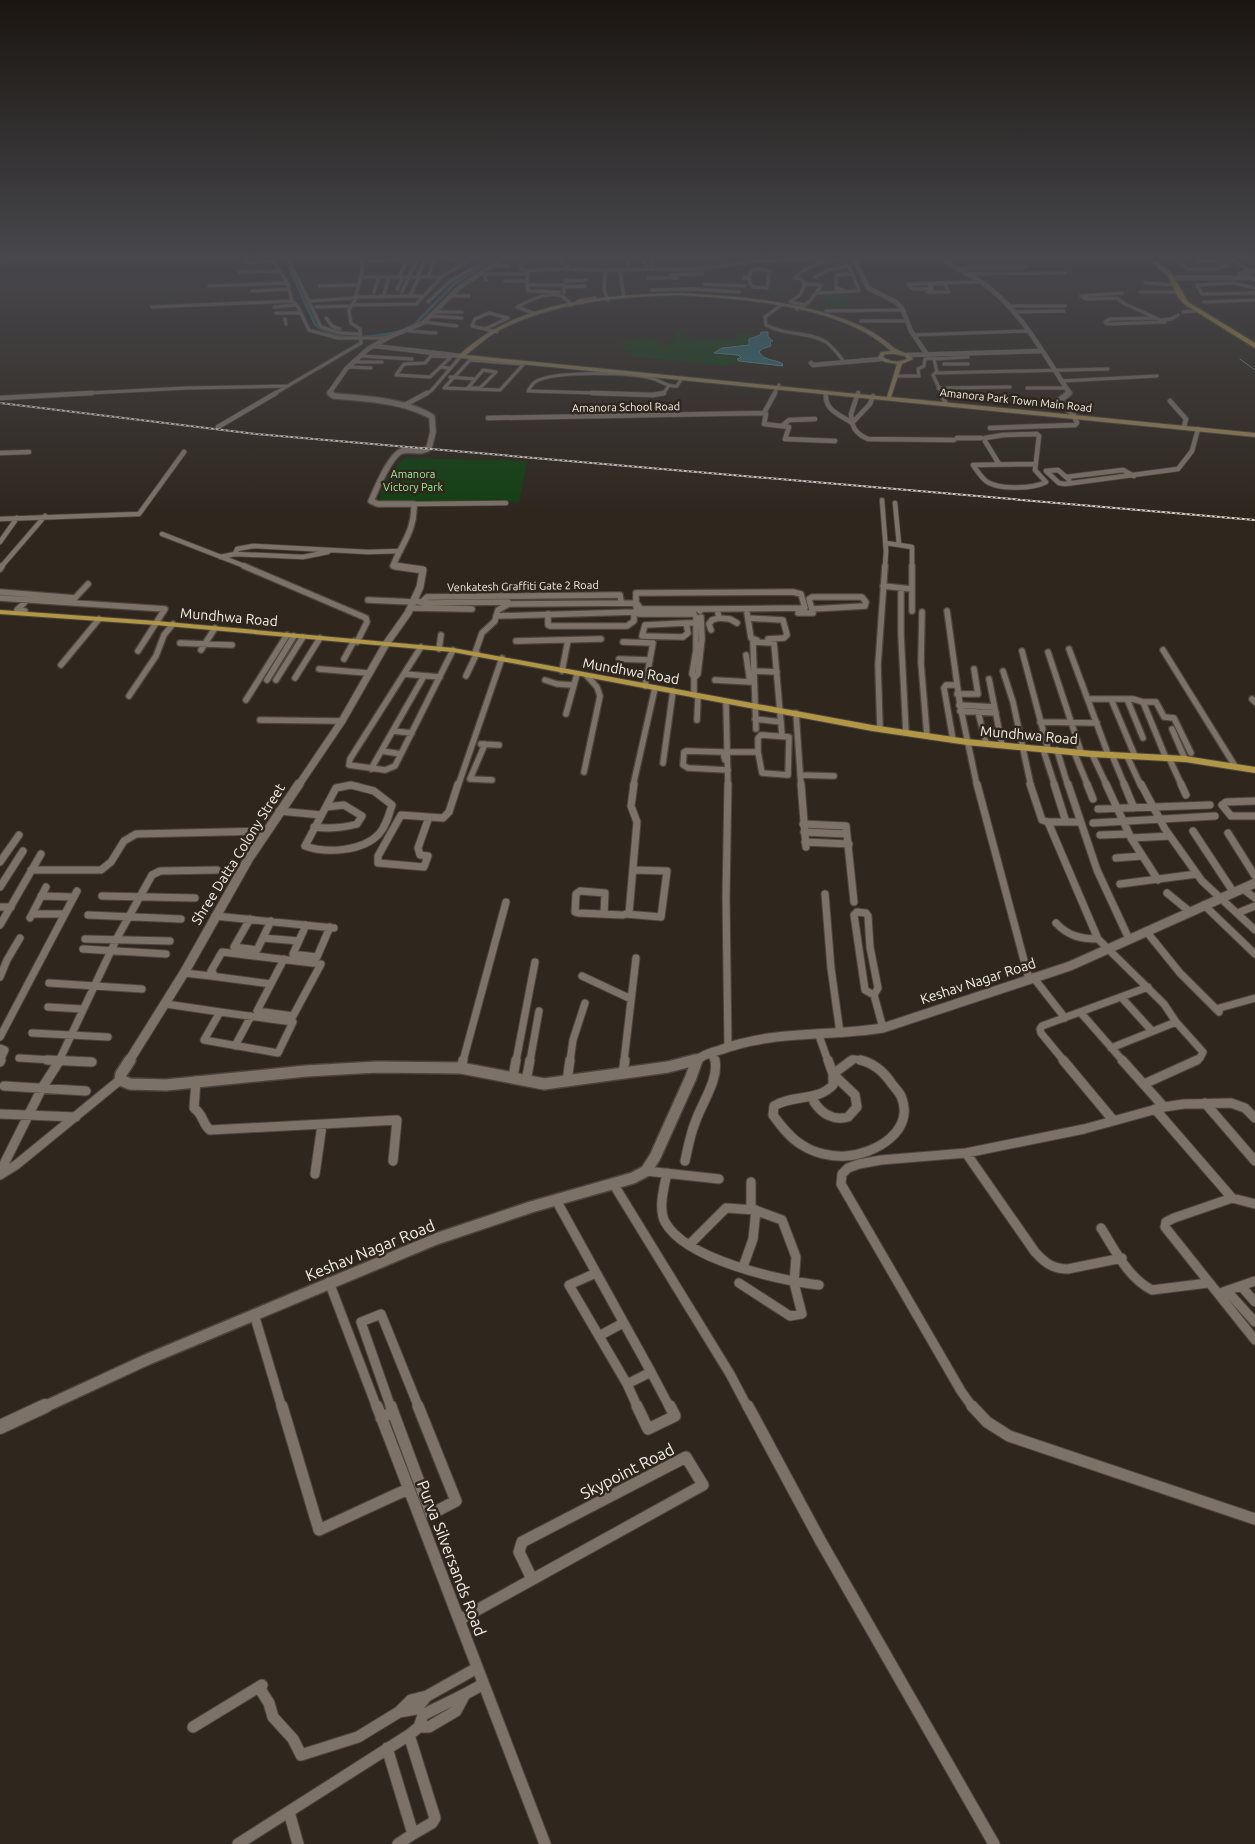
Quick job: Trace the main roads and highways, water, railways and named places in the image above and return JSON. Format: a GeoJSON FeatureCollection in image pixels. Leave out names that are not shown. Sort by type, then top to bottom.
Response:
{"type":"FeatureCollection","features":[{"type":"Feature","properties":{"kind":"main road","name":"Amanora Park Town Main Road"},"geometry":{"type":"LineString","coordinates":[[481,342],[464,355],[588,369],[945,403]]}},
{"type":"Feature","properties":{"kind":"main road"},"geometry":{"type":"LineString","coordinates":[[879,342],[893,352],[909,356],[908,360],[897,363],[880,358],[882,354],[893,352]]}},
{"type":"Feature","properties":{"kind":"main road"},"geometry":{"type":"LineString","coordinates":[[887,396],[896,376],[897,363]]}},
{"type":"Feature","properties":{"kind":"main road"},"geometry":{"type":"LineString","coordinates":[[887,396],[897,363]]}},
{"type":"Feature","properties":{"kind":"main road","name":"Amanora Park Town Main Road"},"geometry":{"type":"LineString","coordinates":[[588,369],[1255,433]]}},
{"type":"Feature","properties":{"kind":"main road","name":"Mundhwa Road"},"geometry":{"type":"LineString","coordinates":[[0,612],[173,624],[454,650],[726,702],[906,733],[967,742],[1092,754],[1168,758],[1188,756],[1255,770]]}},
{"type":"Feature","properties":{"kind":"water"},"geometry":{"type":"Polygon","coordinates":[[[749,342],[770,342],[771,346],[759,352],[764,357],[780,362],[783,366],[739,361],[737,359],[741,358],[738,355],[714,353],[722,348],[749,345],[749,342]]]}},
{"type":"Feature","properties":{"kind":"waterway"},"geometry":{"type":"LineString","coordinates":[[1240,359],[1255,370]]}},
{"type":"Feature","properties":{"kind":"railway"},"geometry":{"type":"LineString","coordinates":[[0,403],[256,434],[1255,520]]}},
{"type":"Feature","properties":{"kind":"park label","name":"Amanora Victory Park"},"geometry":{"type":"Point","coordinates":[413,480]}}]}
